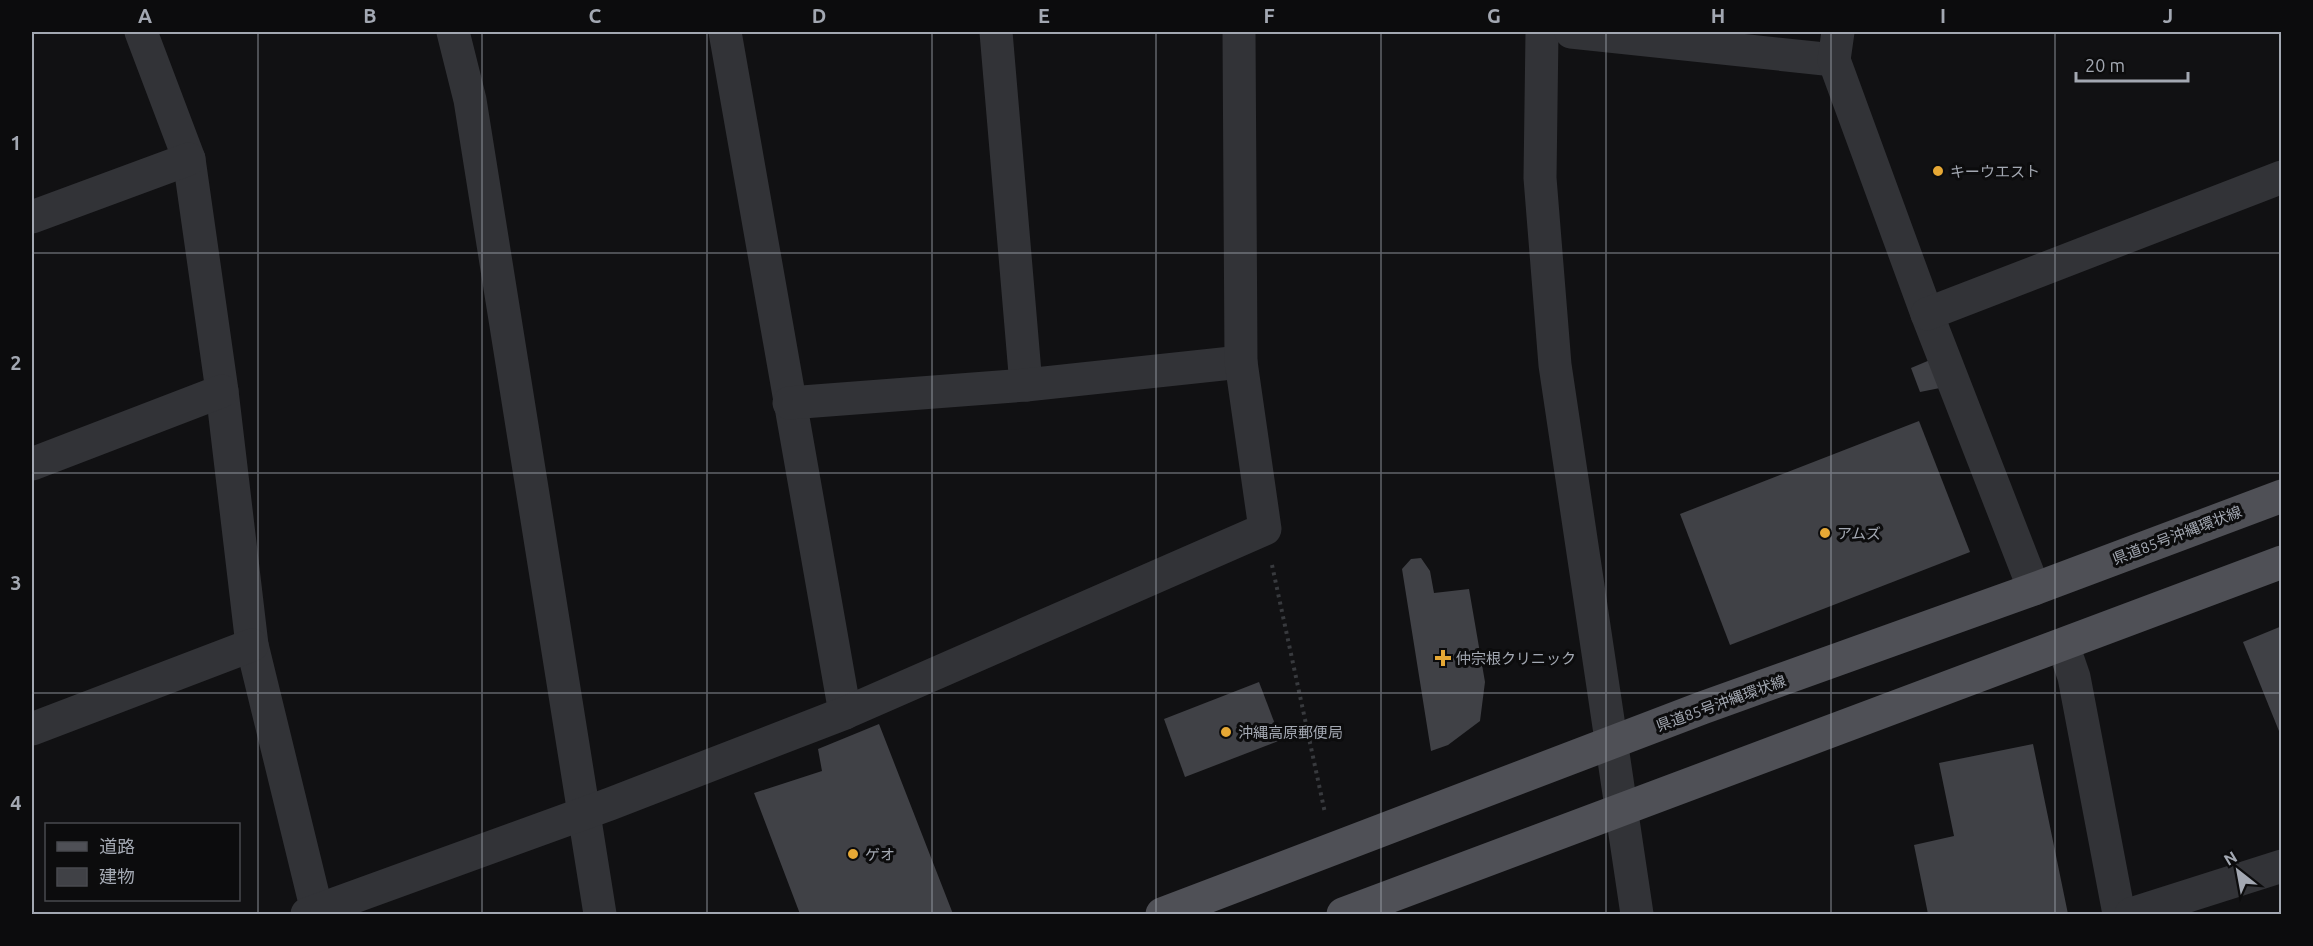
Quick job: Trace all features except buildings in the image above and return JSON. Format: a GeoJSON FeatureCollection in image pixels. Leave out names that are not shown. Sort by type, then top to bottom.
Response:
{"type":"FeatureCollection","features":[{"type":"Feature","properties":{"kind":"main road","name":"県道85号沖縄環状線"},"geometry":{"type":"LineString","coordinates":[[1162,915],[1702,708],[2034,589],[2282,496]]}},
{"type":"Feature","properties":{"kind":"main road"},"geometry":{"type":"LineString","coordinates":[[1342,915],[2282,562]]}},
{"type":"Feature","properties":{"kind":"street"},"geometry":{"type":"LineString","coordinates":[[141,32],[189,159],[222,391],[252,645],[312,913],[585,814],[845,713],[1265,529],[1241,362],[1239,32]]}},
{"type":"Feature","properties":{"kind":"street"},"geometry":{"type":"LineString","coordinates":[[453,32],[470,100],[600,915]]}},
{"type":"Feature","properties":{"kind":"street"},"geometry":{"type":"LineString","coordinates":[[725,32],[845,713]]}},
{"type":"Feature","properties":{"kind":"street"},"geometry":{"type":"LineString","coordinates":[[996,32],[1026,385]]}},
{"type":"Feature","properties":{"kind":"street"},"geometry":{"type":"LineString","coordinates":[[1542,32],[1540,178],[1555,365],[1637,915]]}},
{"type":"Feature","properties":{"kind":"street"},"geometry":{"type":"LineString","coordinates":[[1571,32],[1836,46],[1927,314],[2034,589]]}},
{"type":"Feature","properties":{"kind":"street"},"geometry":{"type":"LineString","coordinates":[[32,217],[189,159]]}},
{"type":"Feature","properties":{"kind":"street"},"geometry":{"type":"LineString","coordinates":[[1927,314],[2282,177]]}},
{"type":"Feature","properties":{"kind":"street"},"geometry":{"type":"LineString","coordinates":[[789,403],[1026,385],[1241,362]]}},
{"type":"Feature","properties":{"kind":"street"},"geometry":{"type":"LineString","coordinates":[[32,465],[222,391]]}},
{"type":"Feature","properties":{"kind":"street"},"geometry":{"type":"LineString","coordinates":[[32,729],[252,645]]}},
{"type":"Feature","properties":{"kind":"street"},"geometry":{"type":"LineString","coordinates":[[2063,645],[2074,677],[2119,915]]}},
{"type":"Feature","properties":{"kind":"street"},"geometry":{"type":"LineString","coordinates":[[2131,915],[2282,866]]}},
{"type":"Feature","properties":{"kind":"path"},"geometry":{"type":"LineString","coordinates":[[1265,529],[1334,850]]}},
{"type":"Feature","properties":{"kind":"place","name":"キーウエスト"},"geometry":{"type":"Point","coordinates":[1938,171]}},
{"type":"Feature","properties":{"kind":"place","name":"アムズ"},"geometry":{"type":"Point","coordinates":[1825,533]}},
{"type":"Feature","properties":{"kind":"place","name":"仲宗根クリニック"},"geometry":{"type":"Point","coordinates":[1443,658]}},
{"type":"Feature","properties":{"kind":"place","name":"沖縄高原郵便局"},"geometry":{"type":"Point","coordinates":[1226,732]}},
{"type":"Feature","properties":{"kind":"place","name":"ゲオ"},"geometry":{"type":"Point","coordinates":[853,854]}}]}
